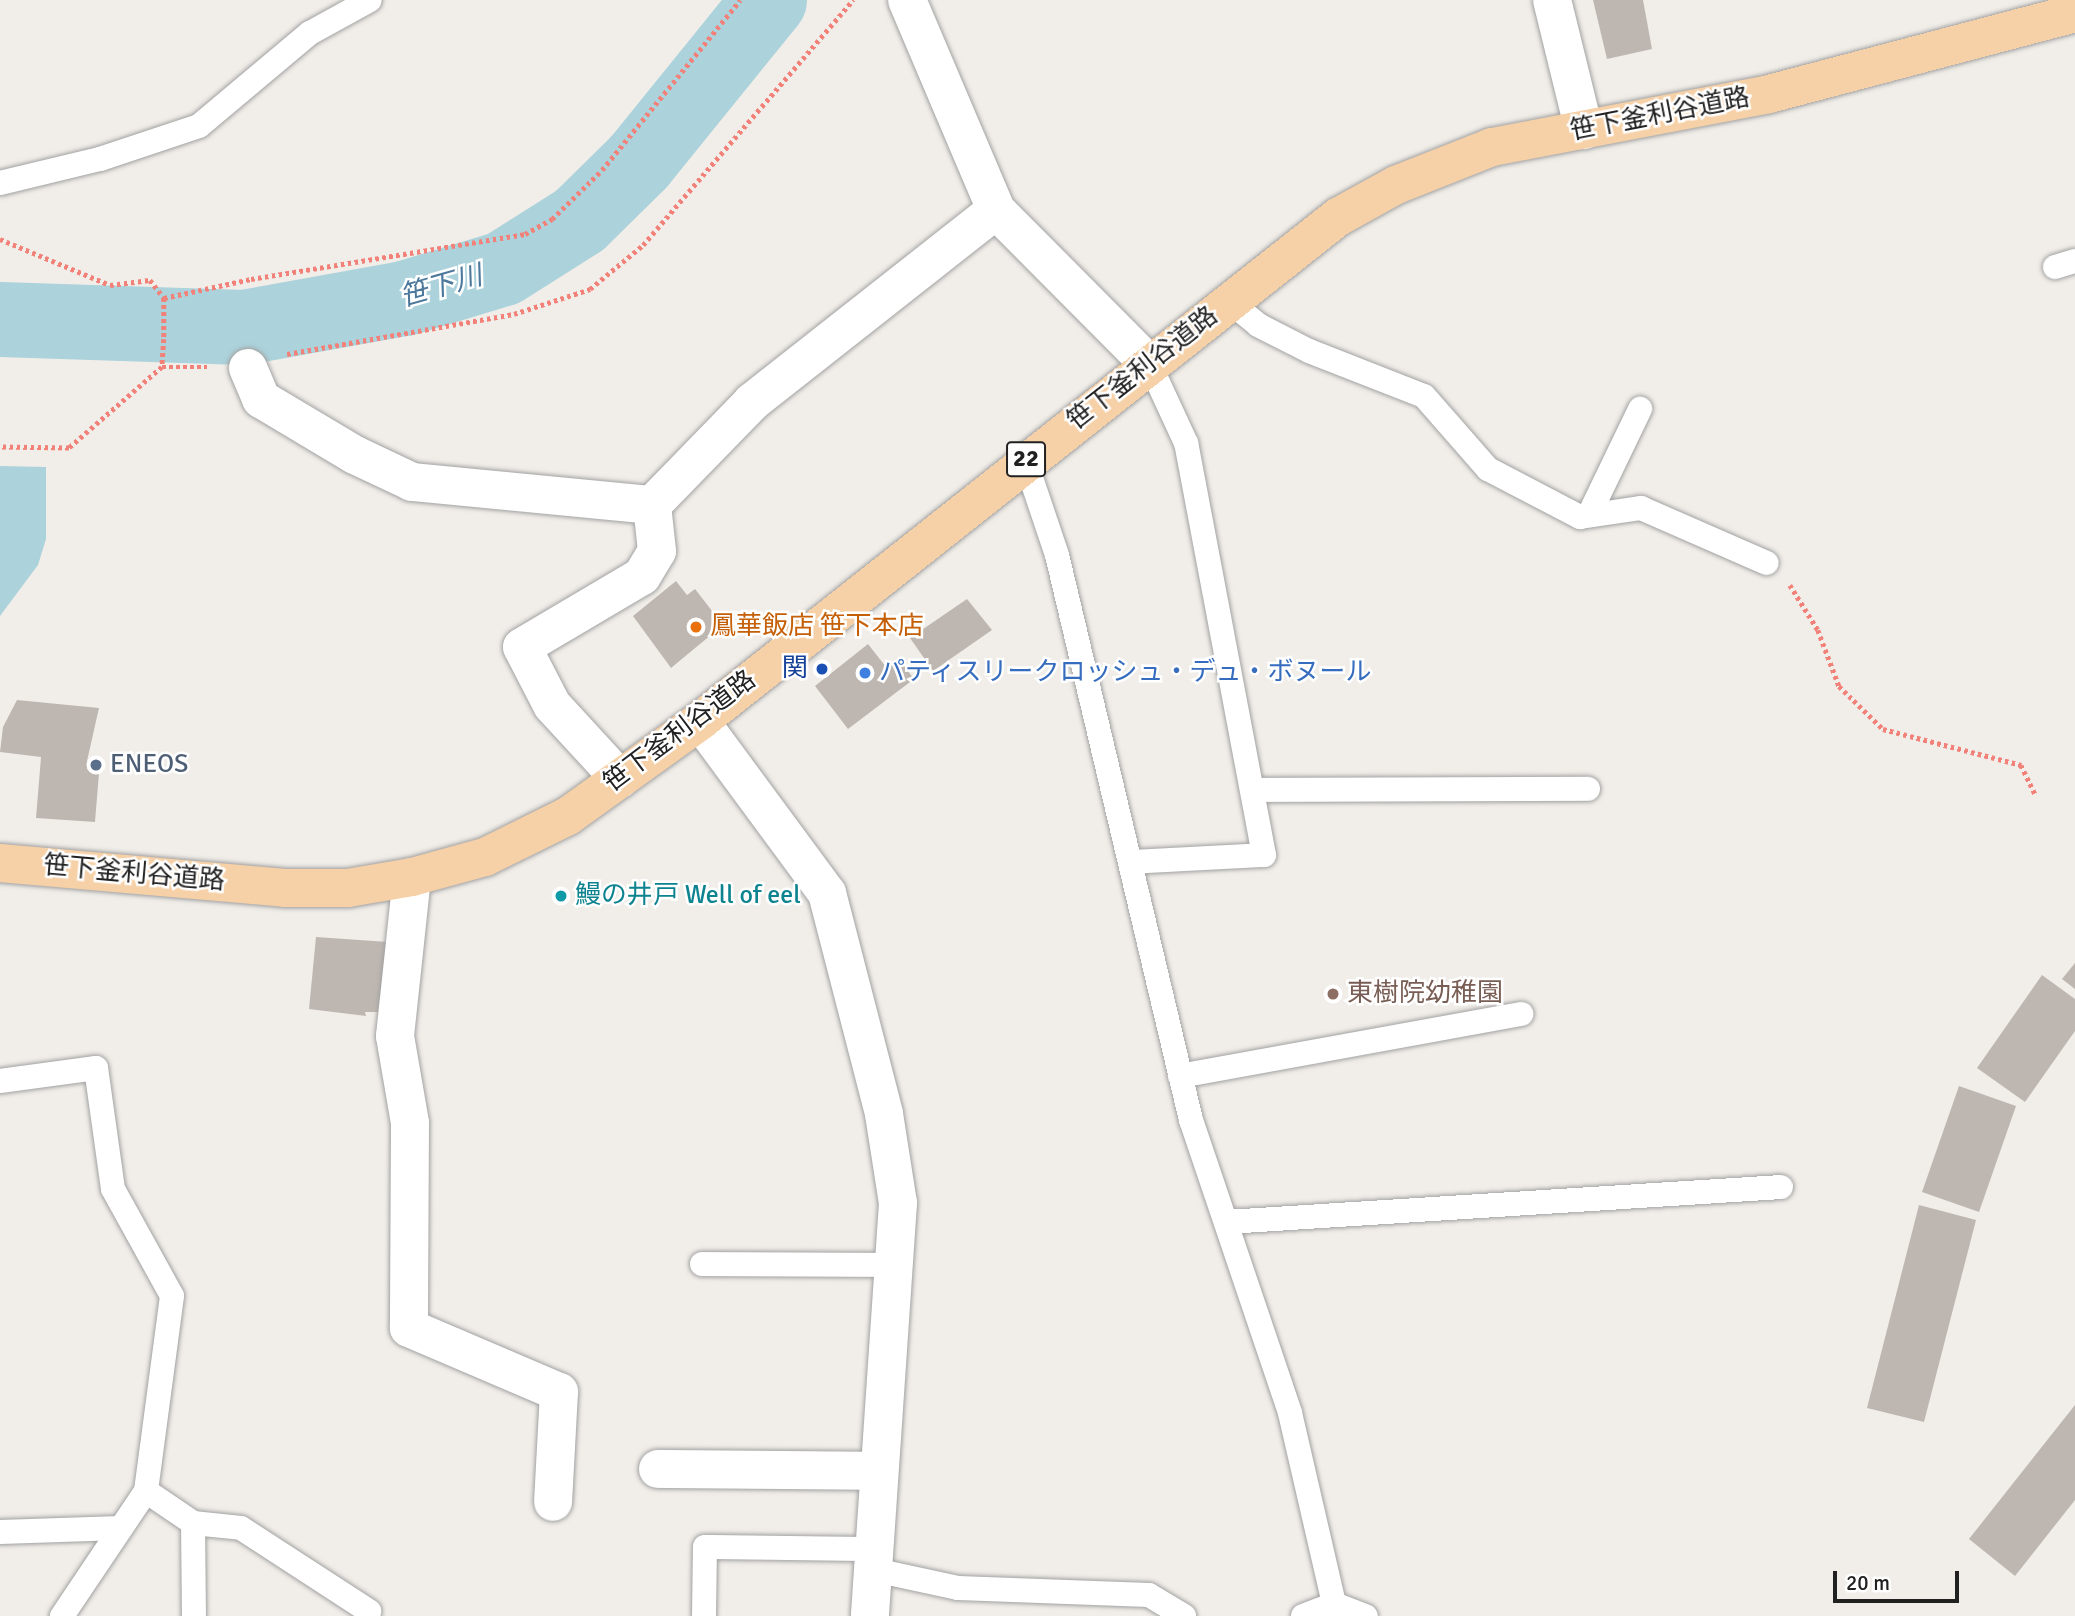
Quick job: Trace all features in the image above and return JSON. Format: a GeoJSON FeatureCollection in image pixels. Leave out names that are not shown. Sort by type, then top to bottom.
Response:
{"type":"FeatureCollection","features":[{"type":"Feature","properties":{"kind":"main road","name":"笹下釜利谷道路"},"geometry":{"type":"LineString","coordinates":[[0,863],[285,888],[348,888],[412,877],[485,857],[568,816],[700,721],[1025,460],[1338,216],[1396,185],[1492,148],[1769,94],[2075,13]]}},
{"type":"Feature","properties":{"kind":"street"},"geometry":{"type":"LineString","coordinates":[[906,0],[996,211],[1150,365]]}},
{"type":"Feature","properties":{"kind":"street"},"geometry":{"type":"LineString","coordinates":[[1552,0],[1584,130]]}},
{"type":"Feature","properties":{"kind":"street"},"geometry":{"type":"LineString","coordinates":[[652,505],[752,402],[996,211]]}},
{"type":"Feature","properties":{"kind":"street"},"geometry":{"type":"LineString","coordinates":[[248,368],[261,399],[355,455],[412,482],[652,505]]}},
{"type":"Feature","properties":{"kind":"street"},"geometry":{"type":"LineString","coordinates":[[620,779],[552,705],[522,647],[642,576],[657,551],[652,505]]}},
{"type":"Feature","properties":{"kind":"street"},"geometry":{"type":"LineString","coordinates":[[700,721],[827,893],[884,1114],[898,1203],[871,1559],[870,1616]]}},
{"type":"Feature","properties":{"kind":"street"},"geometry":{"type":"LineString","coordinates":[[412,877],[395,1036],[410,1123],[409,1328],[559,1392],[552,1502]]}},
{"type":"Feature","properties":{"kind":"street"},"geometry":{"type":"LineString","coordinates":[[658,1469],[878,1471]]}},
{"type":"Feature","properties":{"kind":"lane"},"geometry":{"type":"LineString","coordinates":[[0,183],[100,159],[199,126],[310,33],[370,0]]}},
{"type":"Feature","properties":{"kind":"lane"},"geometry":{"type":"LineString","coordinates":[[1230,302],[1258,326],[1309,351],[1424,396],[1488,469],[1580,517],[1641,508],[1767,564]]}},
{"type":"Feature","properties":{"kind":"lane"},"geometry":{"type":"LineString","coordinates":[[1130,862],[1264,855],[1186,443],[1150,365]]}},
{"type":"Feature","properties":{"kind":"lane"},"geometry":{"type":"LineString","coordinates":[[1589,515],[1640,409]]}},
{"type":"Feature","properties":{"kind":"lane"},"geometry":{"type":"LineString","coordinates":[[1025,460],[1057,555],[1191,1120],[1290,1413],[1334,1604]]}},
{"type":"Feature","properties":{"kind":"lane"},"geometry":{"type":"LineString","coordinates":[[1253,790],[1588,789]]}},
{"type":"Feature","properties":{"kind":"lane"},"geometry":{"type":"LineString","coordinates":[[1180,1076],[1521,1014]]}},
{"type":"Feature","properties":{"kind":"lane"},"geometry":{"type":"LineString","coordinates":[[0,1081],[96,1068],[113,1189],[172,1296],[146,1491],[62,1616]]}},
{"type":"Feature","properties":{"kind":"lane"},"geometry":{"type":"LineString","coordinates":[[1227,1222],[1781,1187]]}},
{"type":"Feature","properties":{"kind":"lane"},"geometry":{"type":"LineString","coordinates":[[702,1264],[895,1265]]}},
{"type":"Feature","properties":{"kind":"lane"},"geometry":{"type":"LineString","coordinates":[[146,1491],[193,1523],[241,1528],[369,1611]]}},
{"type":"Feature","properties":{"kind":"lane"},"geometry":{"type":"LineString","coordinates":[[193,1523],[194,1616]]}},
{"type":"Feature","properties":{"kind":"lane"},"geometry":{"type":"LineString","coordinates":[[0,1532],[121,1528]]}},
{"type":"Feature","properties":{"kind":"lane"},"geometry":{"type":"LineString","coordinates":[[704,1616],[705,1547],[871,1559],[958,1588],[1149,1595],[1184,1616]]}},
{"type":"Feature","properties":{"kind":"lane"},"geometry":{"type":"LineString","coordinates":[[1303,1616],[1334,1604],[1366,1616]]}},
{"type":"Feature","properties":{"kind":"path"},"geometry":{"type":"LineString","coordinates":[[164,298],[251,279],[525,234],[552,219],[602,170],[740,0]]}},
{"type":"Feature","properties":{"kind":"path"},"geometry":{"type":"LineString","coordinates":[[0,447],[69,448],[162,367],[248,368],[308,348],[513,314],[590,289],[643,244],[853,0]]}},
{"type":"Feature","properties":{"kind":"path"},"geometry":{"type":"LineString","coordinates":[[0,239],[110,285],[150,280],[164,298],[162,367]]}},
{"type":"Feature","properties":{"kind":"path"},"geometry":{"type":"LineString","coordinates":[[1767,564],[1780,569],[1818,630],[1839,687],[1883,729],[2021,765],[2035,794]]}},
{"type":"Feature","properties":{"kind":"water"},"geometry":{"type":"Polygon","coordinates":[[[0,466],[46,467],[46,539],[38,565],[0,616],[0,466]]]}},
{"type":"Feature","properties":{"kind":"building"},"geometry":{"type":"Polygon","coordinates":[[[1593,0],[1643,0],[1652,49],[1607,59],[1593,0]]]}},
{"type":"Feature","properties":{"kind":"building"},"geometry":{"type":"Polygon","coordinates":[[[676,581],[687,595],[695,589],[723,625],[671,668],[633,616],[676,581]]]}},
{"type":"Feature","properties":{"kind":"building"},"geometry":{"type":"Polygon","coordinates":[[[967,599],[992,630],[933,671],[910,638],[967,599]]]}},
{"type":"Feature","properties":{"kind":"building"},"geometry":{"type":"Polygon","coordinates":[[[868,644],[886,667],[898,658],[914,679],[848,729],[815,686],[868,644]]]}},
{"type":"Feature","properties":{"kind":"building"},"geometry":{"type":"Polygon","coordinates":[[[17,700],[99,708],[87,761],[100,761],[95,822],[36,818],[41,757],[0,752],[3,727],[17,700]]]}},
{"type":"Feature","properties":{"kind":"building"},"geometry":{"type":"Polygon","coordinates":[[[316,937],[388,942],[378,1012],[365,1012],[366,1016],[309,1009],[316,937]]]}},
{"type":"Feature","properties":{"kind":"building"},"geometry":{"type":"Polygon","coordinates":[[[2075,963],[2075,989],[2062,979],[2075,963]]]}},
{"type":"Feature","properties":{"kind":"building"},"geometry":{"type":"Polygon","coordinates":[[[2042,975],[2075,999],[2075,1031],[2025,1102],[1977,1068],[2042,975]]]}},
{"type":"Feature","properties":{"kind":"building"},"geometry":{"type":"Polygon","coordinates":[[[1959,1086],[2016,1106],[1979,1212],[1922,1192],[1959,1086]]]}},
{"type":"Feature","properties":{"kind":"building"},"geometry":{"type":"Polygon","coordinates":[[[1919,1205],[1976,1220],[1924,1422],[1867,1408],[1919,1205]]]}},
{"type":"Feature","properties":{"kind":"building"},"geometry":{"type":"Polygon","coordinates":[[[2075,1405],[2075,1500],[2015,1576],[1969,1539],[2075,1405]]]}},
{"type":"Feature","properties":{"kind":"waterway","name":"笹下川"},"geometry":{"type":"LineString","coordinates":[[0,319],[243,327],[404,298],[503,268],[579,220],[638,162],[769,0]]}},
{"type":"Feature","properties":{"kind":"place","name":"鳳華飯店 笹下本店"},"geometry":{"type":"Point","coordinates":[696,627]}},
{"type":"Feature","properties":{"kind":"place","name":"関"},"geometry":{"type":"Point","coordinates":[822,669]}},
{"type":"Feature","properties":{"kind":"place","name":"パティスリークロッシュ・デュ・ボヌール"},"geometry":{"type":"Point","coordinates":[865,673]}},
{"type":"Feature","properties":{"kind":"place","name":"ENEOS"},"geometry":{"type":"Point","coordinates":[96,765]}},
{"type":"Feature","properties":{"kind":"place","name":"鰻の井戸 Well of eel"},"geometry":{"type":"Point","coordinates":[561,896]}},
{"type":"Feature","properties":{"kind":"place","name":"東樹院幼稚園"},"geometry":{"type":"Point","coordinates":[1333,994]}}]}
